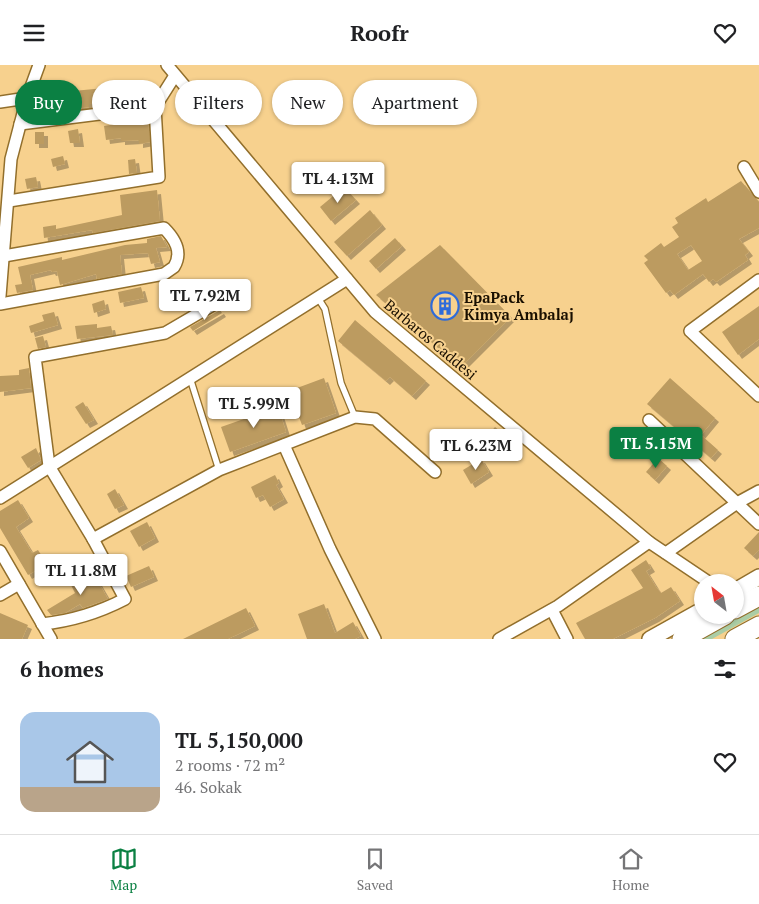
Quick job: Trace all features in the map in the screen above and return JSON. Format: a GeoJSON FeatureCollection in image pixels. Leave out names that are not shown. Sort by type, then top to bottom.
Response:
{"type":"FeatureCollection","features":[{"type":"Feature","properties":{"kind":"highway"},"geometry":{"type":"LineString","coordinates":[[744,604],[759,596]]}},
{"type":"Feature","properties":{"kind":"highway"},"geometry":{"type":"LineString","coordinates":[[682,639],[709,624]]}},
{"type":"Feature","properties":{"kind":"highway"},"geometry":{"type":"LineString","coordinates":[[735,639],[759,626]]}},
{"type":"Feature","properties":{"kind":"main road"},"geometry":{"type":"LineString","coordinates":[[744,586],[759,577]]}},
{"type":"Feature","properties":{"kind":"main road"},"geometry":{"type":"LineString","coordinates":[[650,639],[694,614]]}},
{"type":"Feature","properties":{"kind":"street"},"geometry":{"type":"LineString","coordinates":[[34,80],[39,65]]}},
{"type":"Feature","properties":{"kind":"street","name":"Barbaros Caddesi"},"geometry":{"type":"LineString","coordinates":[[167,65],[174,77],[375,313],[649,542],[697,574]]}},
{"type":"Feature","properties":{"kind":"street"},"geometry":{"type":"LineString","coordinates":[[165,91],[174,77]]}},
{"type":"Feature","properties":{"kind":"street"},"geometry":{"type":"LineString","coordinates":[[0,102],[15,100]]}},
{"type":"Feature","properties":{"kind":"street"},"geometry":{"type":"LineString","coordinates":[[0,296],[4,256],[3,234],[9,201],[6,160],[20,125]]}},
{"type":"Feature","properties":{"kind":"street"},"geometry":{"type":"LineString","coordinates":[[9,201],[159,177],[156,125]]}},
{"type":"Feature","properties":{"kind":"street"},"geometry":{"type":"LineString","coordinates":[[744,167],[759,192]]}},
{"type":"Feature","properties":{"kind":"street"},"geometry":{"type":"LineString","coordinates":[[0,304],[164,273],[174,267],[178,253],[176,242],[164,228],[4,256]]}},
{"type":"Feature","properties":{"kind":"street"},"geometry":{"type":"LineString","coordinates":[[0,498],[347,279]]}},
{"type":"Feature","properties":{"kind":"street"},"geometry":{"type":"LineString","coordinates":[[759,280],[690,331],[759,396]]}},
{"type":"Feature","properties":{"kind":"street"},"geometry":{"type":"LineString","coordinates":[[42,624],[64,622],[101,611],[125,599],[93,539],[49,466],[35,357],[165,333],[218,302]]}},
{"type":"Feature","properties":{"kind":"street"},"geometry":{"type":"LineString","coordinates":[[93,539],[219,470],[355,417],[375,419],[435,471]]}},
{"type":"Feature","properties":{"kind":"street"},"geometry":{"type":"LineString","coordinates":[[650,420],[759,524]]}},
{"type":"Feature","properties":{"kind":"street"},"geometry":{"type":"LineString","coordinates":[[284,445],[330,549],[375,639]]}},
{"type":"Feature","properties":{"kind":"street"},"geometry":{"type":"LineString","coordinates":[[666,553],[737,503],[759,491]]}},
{"type":"Feature","properties":{"kind":"street"},"geometry":{"type":"LineString","coordinates":[[499,639],[552,610],[649,542]]}},
{"type":"Feature","properties":{"kind":"street"},"geometry":{"type":"LineString","coordinates":[[0,551],[51,639]]}},
{"type":"Feature","properties":{"kind":"street"},"geometry":{"type":"LineString","coordinates":[[0,595],[19,584]]}},
{"type":"Feature","properties":{"kind":"street"},"geometry":{"type":"LineString","coordinates":[[552,610],[568,639]]}},
{"type":"Feature","properties":{"kind":"lane"},"geometry":{"type":"LineString","coordinates":[[318,298],[326,309],[341,383],[355,417]]}},
{"type":"Feature","properties":{"kind":"lane"},"geometry":{"type":"LineString","coordinates":[[190,378],[219,470]]}},
{"type":"Feature","properties":{"kind":"green space"},"geometry":{"type":"Polygon","coordinates":[[[759,605],[759,613],[744,621],[744,613],[759,605]]]}},
{"type":"Feature","properties":{"kind":"green space"},"geometry":{"type":"Polygon","coordinates":[[[725,624],[739,624],[712,639],[698,639],[725,624]]]}},
{"type":"Feature","properties":{"kind":"building"},"geometry":{"type":"Polygon","coordinates":[[[92,89],[92,104],[89,104],[89,107],[82,108],[82,90],[92,89]]]}},
{"type":"Feature","properties":{"kind":"building"},"geometry":{"type":"Polygon","coordinates":[[[149,125],[150,142],[139,144],[139,140],[121,141],[121,138],[106,140],[104,126],[149,125]]]}},
{"type":"Feature","properties":{"kind":"building"},"geometry":{"type":"Polygon","coordinates":[[[78,129],[80,143],[70,143],[68,131],[78,129]]]}},
{"type":"Feature","properties":{"kind":"building"},"geometry":{"type":"Polygon","coordinates":[[[35,132],[44,132],[44,144],[35,144],[35,132]]]}},
{"type":"Feature","properties":{"kind":"building"},"geometry":{"type":"Polygon","coordinates":[[[63,156],[65,164],[53,167],[51,159],[63,156]]]}},
{"type":"Feature","properties":{"kind":"building"},"geometry":{"type":"Polygon","coordinates":[[[135,159],[137,173],[129,174],[128,160],[135,159]]]}},
{"type":"Feature","properties":{"kind":"building"},"geometry":{"type":"Polygon","coordinates":[[[36,177],[38,187],[27,189],[25,179],[36,177]]]}},
{"type":"Feature","properties":{"kind":"building"},"geometry":{"type":"Polygon","coordinates":[[[741,181],[759,202],[759,228],[739,239],[749,252],[745,255],[748,260],[716,282],[713,279],[709,282],[703,274],[674,295],[670,290],[666,293],[644,263],[648,260],[644,256],[661,243],[664,247],[679,237],[672,227],[678,223],[675,218],[706,198],[708,202],[741,181]],[[691,245],[677,254],[688,270],[702,261],[691,245]]]}},
{"type":"Feature","properties":{"kind":"building"},"geometry":{"type":"Polygon","coordinates":[[[344,187],[356,200],[331,221],[320,207],[344,187]]]}},
{"type":"Feature","properties":{"kind":"building"},"geometry":{"type":"Polygon","coordinates":[[[157,190],[160,221],[93,233],[92,230],[44,238],[43,227],[56,225],[56,229],[122,215],[120,195],[157,190]]]}},
{"type":"Feature","properties":{"kind":"building"},"geometry":{"type":"Polygon","coordinates":[[[370,210],[382,225],[347,256],[334,242],[370,210]]]}},
{"type":"Feature","properties":{"kind":"building"},"geometry":{"type":"Polygon","coordinates":[[[161,236],[167,247],[156,248],[160,262],[151,264],[148,253],[120,255],[122,274],[97,279],[96,274],[60,285],[57,271],[52,272],[51,270],[30,275],[33,290],[17,293],[15,285],[22,284],[18,267],[62,257],[62,260],[125,245],[147,243],[147,239],[161,236]]]}},
{"type":"Feature","properties":{"kind":"building"},"geometry":{"type":"Polygon","coordinates":[[[395,238],[402,246],[376,269],[369,261],[395,238]]]}},
{"type":"Feature","properties":{"kind":"building","name":"EpaPack Kimya Ambalaj"},"geometry":{"type":"Polygon","coordinates":[[[440,245],[511,317],[461,367],[376,295],[440,245]]]}},
{"type":"Feature","properties":{"kind":"building"},"geometry":{"type":"Polygon","coordinates":[[[141,287],[144,298],[120,303],[118,292],[141,287]]]}},
{"type":"Feature","properties":{"kind":"building"},"geometry":{"type":"Polygon","coordinates":[[[104,300],[106,309],[94,313],[92,304],[104,300]]]}},
{"type":"Feature","properties":{"kind":"building"},"geometry":{"type":"Polygon","coordinates":[[[759,306],[759,339],[738,355],[722,332],[759,306]]]}},
{"type":"Feature","properties":{"kind":"building"},"geometry":{"type":"Polygon","coordinates":[[[220,310],[222,313],[193,331],[190,327],[220,310]]]}},
{"type":"Feature","properties":{"kind":"building"},"geometry":{"type":"Polygon","coordinates":[[[54,312],[58,325],[31,333],[29,326],[44,321],[42,315],[54,312]]]}},
{"type":"Feature","properties":{"kind":"building"},"geometry":{"type":"Polygon","coordinates":[[[355,320],[426,381],[412,396],[390,377],[386,381],[338,341],[355,320]]]}},
{"type":"Feature","properties":{"kind":"building"},"geometry":{"type":"Polygon","coordinates":[[[97,324],[97,328],[111,326],[113,335],[77,339],[75,326],[97,324]]]}},
{"type":"Feature","properties":{"kind":"building"},"geometry":{"type":"Polygon","coordinates":[[[43,336],[46,347],[38,349],[35,338],[43,336]]]}},
{"type":"Feature","properties":{"kind":"building"},"geometry":{"type":"Polygon","coordinates":[[[29,368],[31,388],[0,392],[0,376],[19,375],[19,370],[29,368]]]}},
{"type":"Feature","properties":{"kind":"building"},"geometry":{"type":"Polygon","coordinates":[[[324,378],[336,413],[302,425],[289,391],[324,378]]]}},
{"type":"Feature","properties":{"kind":"building"},"geometry":{"type":"Polygon","coordinates":[[[670,378],[715,418],[701,435],[718,450],[711,458],[647,404],[670,378]]]}},
{"type":"Feature","properties":{"kind":"building"},"geometry":{"type":"Polygon","coordinates":[[[83,402],[94,420],[86,424],[75,407],[83,402]]]}},
{"type":"Feature","properties":{"kind":"building"},"geometry":{"type":"Polygon","coordinates":[[[278,407],[286,432],[230,452],[221,427],[278,407]]]}},
{"type":"Feature","properties":{"kind":"building"},"geometry":{"type":"Polygon","coordinates":[[[495,427],[501,432],[495,438],[490,433],[495,427]]]}},
{"type":"Feature","properties":{"kind":"building"},"geometry":{"type":"Polygon","coordinates":[[[36,448],[41,460],[28,468],[21,457],[36,448]]]}},
{"type":"Feature","properties":{"kind":"building"},"geometry":{"type":"Polygon","coordinates":[[[658,458],[667,466],[655,480],[646,472],[658,458]]]}},
{"type":"Feature","properties":{"kind":"building"},"geometry":{"type":"Polygon","coordinates":[[[481,459],[489,472],[471,484],[463,470],[481,459]]]}},
{"type":"Feature","properties":{"kind":"building"},"geometry":{"type":"Polygon","coordinates":[[[275,475],[279,483],[276,485],[284,499],[270,507],[263,495],[256,498],[251,487],[275,475]]]}},
{"type":"Feature","properties":{"kind":"building"},"geometry":{"type":"Polygon","coordinates":[[[115,489],[124,505],[115,509],[107,494],[115,489]]]}},
{"type":"Feature","properties":{"kind":"building"},"geometry":{"type":"Polygon","coordinates":[[[18,500],[29,518],[16,527],[32,553],[38,550],[47,564],[28,575],[0,528],[0,511],[18,500]]]}},
{"type":"Feature","properties":{"kind":"building"},"geometry":{"type":"Polygon","coordinates":[[[147,522],[155,538],[139,547],[130,531],[147,522]]]}},
{"type":"Feature","properties":{"kind":"building"},"geometry":{"type":"Polygon","coordinates":[[[759,532],[759,550],[753,556],[744,548],[759,532]]]}},
{"type":"Feature","properties":{"kind":"building"},"geometry":{"type":"Polygon","coordinates":[[[646,560],[651,568],[646,571],[656,587],[661,593],[671,587],[680,601],[655,618],[613,639],[585,639],[576,623],[643,588],[631,570],[646,560]]]}},
{"type":"Feature","properties":{"kind":"building"},"geometry":{"type":"Polygon","coordinates":[[[149,566],[154,577],[131,587],[126,576],[149,566]]]}},
{"type":"Feature","properties":{"kind":"building"},"geometry":{"type":"Polygon","coordinates":[[[93,573],[108,599],[83,608],[80,604],[65,613],[51,615],[47,610],[75,593],[71,585],[93,573]]]}},
{"type":"Feature","properties":{"kind":"building"},"geometry":{"type":"Polygon","coordinates":[[[324,604],[335,633],[353,622],[361,636],[355,639],[307,639],[298,614],[324,604]]]}},
{"type":"Feature","properties":{"kind":"building"},"geometry":{"type":"Polygon","coordinates":[[[246,608],[255,626],[228,639],[183,639],[246,608]]]}},
{"type":"Feature","properties":{"kind":"building"},"geometry":{"type":"Polygon","coordinates":[[[0,613],[28,625],[22,639],[0,639],[0,613]]]}},
{"type":"Feature","properties":{"kind":"place","name":"EpaPack Kimya Ambalaj"},"geometry":{"type":"Point","coordinates":[445,306]}}]}
